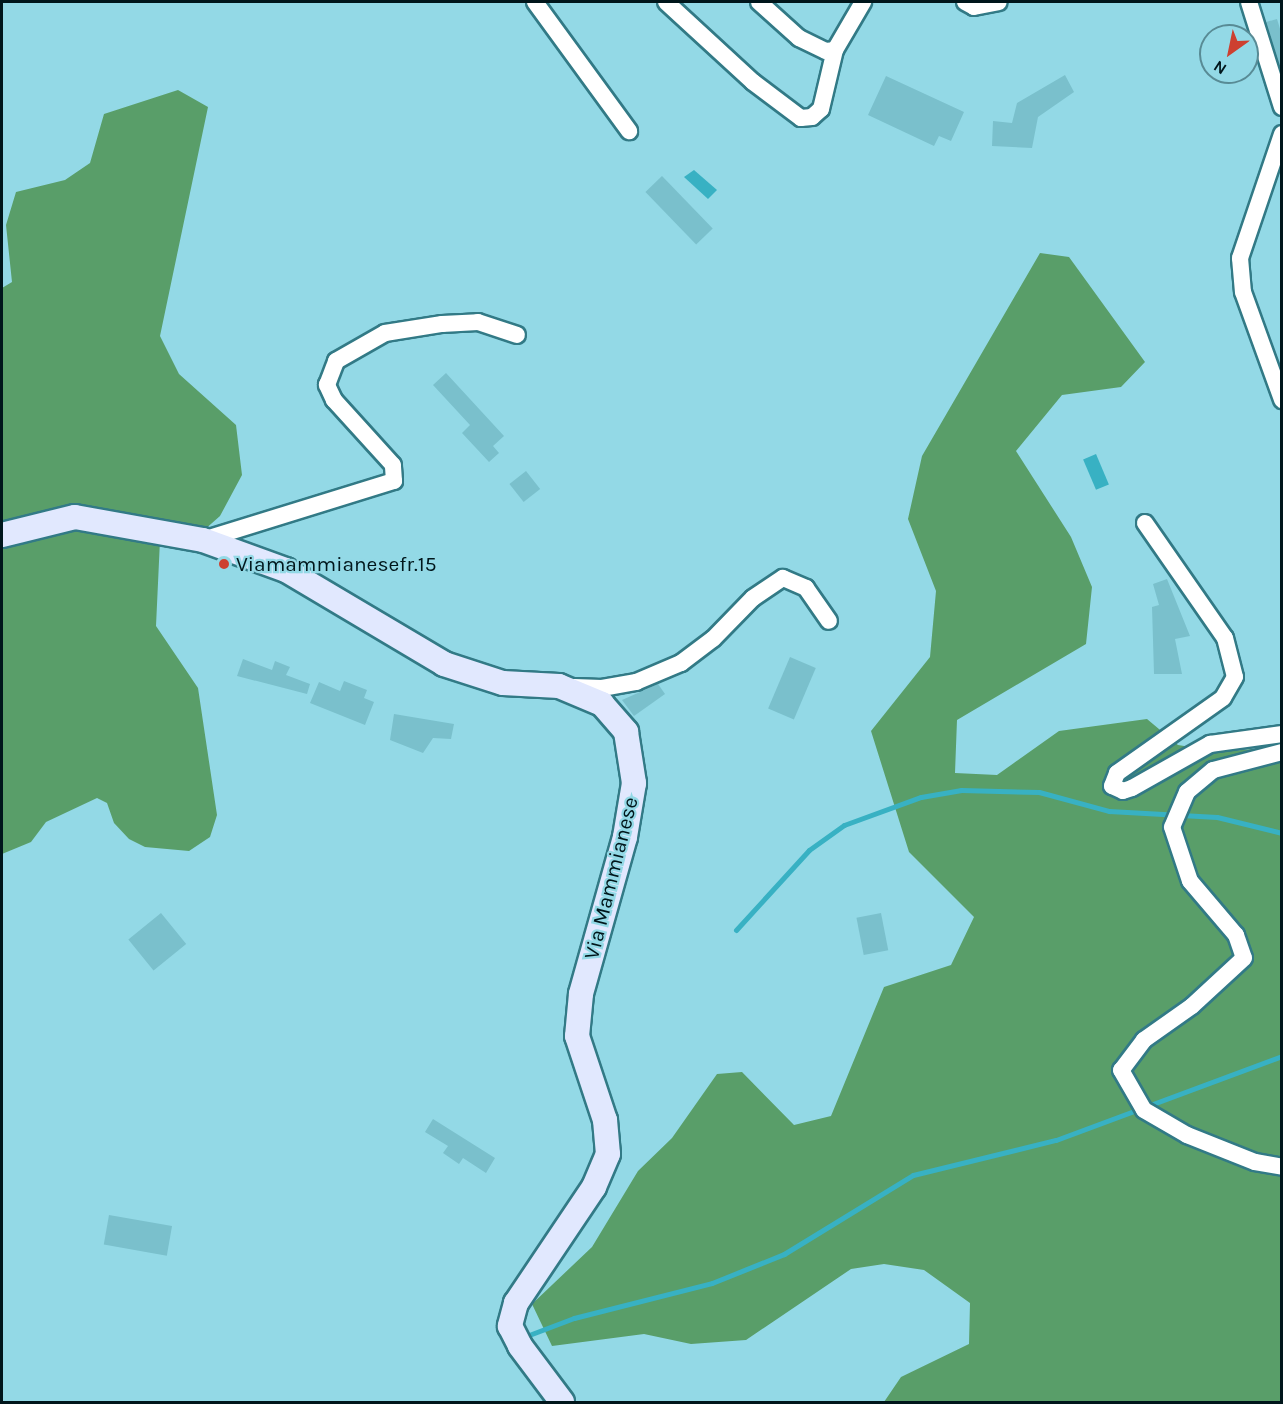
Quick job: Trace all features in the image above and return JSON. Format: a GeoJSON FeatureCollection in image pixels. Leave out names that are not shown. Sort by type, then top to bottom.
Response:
{"type":"FeatureCollection","features":[{"type":"Feature","properties":{"kind":"main road","name":"Via Mammianese"},"geometry":{"type":"LineString","coordinates":[[2,535],[75,517],[203,540],[286,570],[444,664],[503,683],[559,686],[602,704],[626,732],[634,783],[625,837],[581,994],[577,1036],[605,1120],[608,1154],[594,1187],[516,1302],[510,1326],[562,1402]]}},
{"type":"Feature","properties":{"kind":"street"},"geometry":{"type":"LineString","coordinates":[[535,2],[628,131]]}},
{"type":"Feature","properties":{"kind":"street"},"geometry":{"type":"LineString","coordinates":[[666,2],[753,82],[801,118],[812,117],[821,109],[835,50],[863,2]]}},
{"type":"Feature","properties":{"kind":"street"},"geometry":{"type":"LineString","coordinates":[[759,2],[799,38],[826,51],[835,50]]}},
{"type":"Feature","properties":{"kind":"street"},"geometry":{"type":"LineString","coordinates":[[965,2],[974,7],[999,2]]}},
{"type":"Feature","properties":{"kind":"street"},"geometry":{"type":"LineString","coordinates":[[1249,2],[1281,107]]}},
{"type":"Feature","properties":{"kind":"street"},"geometry":{"type":"LineString","coordinates":[[1281,134],[1240,258],[1243,291],[1281,400]]}},
{"type":"Feature","properties":{"kind":"street"},"geometry":{"type":"LineString","coordinates":[[203,540],[394,481],[393,465],[334,400],[327,386],[336,361],[385,333],[442,324],[478,322],[517,335]]}},
{"type":"Feature","properties":{"kind":"street"},"geometry":{"type":"LineString","coordinates":[[1145,523],[1226,638],[1235,677],[1223,698],[1117,773],[1112,786],[1123,791],[1132,788],[1210,744],[1281,734]]}},
{"type":"Feature","properties":{"kind":"street"},"geometry":{"type":"LineString","coordinates":[[559,686],[602,688],[636,682],[681,663],[713,639],[753,598],[783,578],[806,588],[829,621]]}},
{"type":"Feature","properties":{"kind":"street"},"geometry":{"type":"LineString","coordinates":[[1281,752],[1213,771],[1187,792],[1172,827],[1190,881],[1236,934],[1244,958],[1192,1006],[1144,1040],[1121,1070],[1144,1110],[1187,1135],[1255,1162],[1281,1167]]}},
{"type":"Feature","properties":{"kind":"green space"},"geometry":{"type":"Polygon","coordinates":[[[178,90],[208,107],[160,336],[179,374],[236,425],[242,475],[220,516],[203,531],[2,524],[2,288],[12,282],[6,225],[16,192],[65,180],[90,163],[104,114],[178,90]]]}},
{"type":"Feature","properties":{"kind":"green space"},"geometry":{"type":"Polygon","coordinates":[[[1040,253],[1069,257],[1145,362],[1121,387],[1062,395],[1016,451],[1071,537],[1092,587],[1086,644],[957,720],[955,773],[997,775],[1059,731],[1147,719],[1178,745],[1221,752],[1281,746],[1281,1402],[884,1402],[901,1377],[969,1344],[970,1303],[924,1270],[884,1264],[851,1269],[746,1340],[691,1344],[644,1334],[552,1346],[532,1304],[592,1247],[638,1171],[672,1138],[717,1074],[742,1072],[794,1125],[831,1116],[884,987],[951,965],[974,917],[909,852],[871,731],[930,657],[936,591],[908,519],[922,456],[1040,253]]]}},
{"type":"Feature","properties":{"kind":"green space"},"geometry":{"type":"Polygon","coordinates":[[[79,530],[160,540],[156,626],[198,688],[217,815],[210,837],[189,851],[145,847],[129,839],[114,823],[107,803],[97,798],[46,822],[31,842],[2,854],[2,547],[79,530]]]}},
{"type":"Feature","properties":{"kind":"water"},"geometry":{"type":"Polygon","coordinates":[[[694,170],[717,190],[708,199],[684,177],[694,170]]]}},
{"type":"Feature","properties":{"kind":"water"},"geometry":{"type":"Polygon","coordinates":[[[1096,454],[1109,484],[1096,490],[1083,459],[1096,454]]]}},
{"type":"Feature","properties":{"kind":"building"},"geometry":{"type":"Polygon","coordinates":[[[1277,19],[1281,32],[1281,70],[1266,22],[1277,19]]]}},
{"type":"Feature","properties":{"kind":"building"},"geometry":{"type":"Polygon","coordinates":[[[1065,75],[1074,92],[1038,117],[1032,148],[992,146],[993,121],[1012,123],[1017,103],[1065,75]]]}},
{"type":"Feature","properties":{"kind":"building"},"geometry":{"type":"Polygon","coordinates":[[[886,76],[964,112],[951,141],[939,136],[934,146],[868,115],[886,76]]]}},
{"type":"Feature","properties":{"kind":"building"},"geometry":{"type":"Polygon","coordinates":[[[662,176],[713,229],[696,244],[645,192],[662,176]]]}},
{"type":"Feature","properties":{"kind":"building"},"geometry":{"type":"Polygon","coordinates":[[[446,373],[504,436],[493,446],[499,453],[489,462],[462,433],[470,425],[433,385],[446,373]]]}},
{"type":"Feature","properties":{"kind":"building"},"geometry":{"type":"Polygon","coordinates":[[[526,471],[540,489],[524,502],[509,484],[526,471]]]}},
{"type":"Feature","properties":{"kind":"building"},"geometry":{"type":"Polygon","coordinates":[[[1167,579],[1190,636],[1175,639],[1182,674],[1154,674],[1152,607],[1159,605],[1153,584],[1167,579]]]}},
{"type":"Feature","properties":{"kind":"building"},"geometry":{"type":"Polygon","coordinates":[[[790,657],[816,668],[794,719],[768,709],[790,657]]]}},
{"type":"Feature","properties":{"kind":"building"},"geometry":{"type":"Polygon","coordinates":[[[243,659],[272,670],[275,661],[290,667],[286,675],[310,684],[307,694],[237,676],[243,659]]]}},
{"type":"Feature","properties":{"kind":"building"},"geometry":{"type":"Polygon","coordinates":[[[344,681],[367,690],[364,698],[374,702],[365,725],[310,703],[319,682],[340,691],[344,681]]]}},
{"type":"Feature","properties":{"kind":"building"},"geometry":{"type":"Polygon","coordinates":[[[658,684],[665,694],[634,716],[622,700],[658,684]]]}},
{"type":"Feature","properties":{"kind":"building"},"geometry":{"type":"Polygon","coordinates":[[[394,714],[454,724],[451,739],[433,738],[423,753],[390,740],[394,714]]]}},
{"type":"Feature","properties":{"kind":"building"},"geometry":{"type":"Polygon","coordinates":[[[161,913],[186,944],[154,971],[128,939],[161,913]]]}},
{"type":"Feature","properties":{"kind":"building"},"geometry":{"type":"Polygon","coordinates":[[[881,913],[888,950],[864,955],[856,918],[881,913]]]}},
{"type":"Feature","properties":{"kind":"building"},"geometry":{"type":"Polygon","coordinates":[[[433,1119],[495,1158],[486,1173],[463,1158],[459,1164],[443,1153],[448,1146],[425,1132],[433,1119]]]}},
{"type":"Feature","properties":{"kind":"building"},"geometry":{"type":"Polygon","coordinates":[[[109,1215],[172,1226],[167,1256],[104,1245],[109,1215]]]}},
{"type":"Feature","properties":{"kind":"waterway"},"geometry":{"type":"LineString","coordinates":[[736,930],[809,850],[844,825],[921,797],[961,790],[1039,792],[1109,811],[1217,817],[1282,833]]}},
{"type":"Feature","properties":{"kind":"waterway"},"geometry":{"type":"LineString","coordinates":[[529,1335],[574,1318],[712,1283],[784,1254],[913,1175],[1056,1140],[1282,1056]]}},
{"type":"Feature","properties":{"kind":"place","name":"Viamammianesefr.15"},"geometry":{"type":"Point","coordinates":[224,564]}}]}
